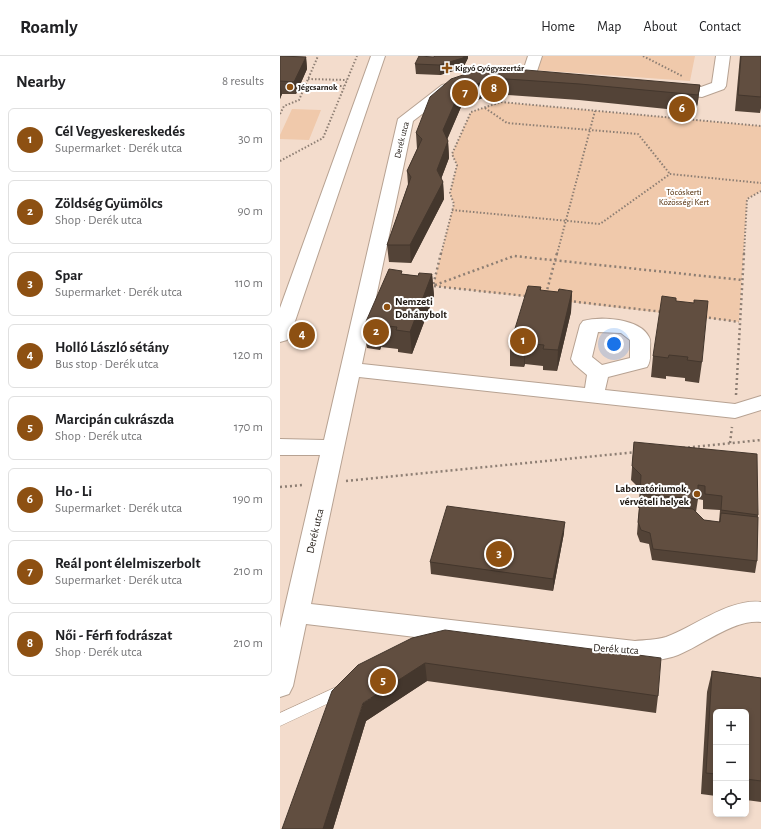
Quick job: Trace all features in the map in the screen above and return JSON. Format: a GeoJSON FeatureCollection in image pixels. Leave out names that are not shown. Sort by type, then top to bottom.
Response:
{"type":"FeatureCollection","features":[{"type":"Feature","properties":{"kind":"street"},"geometry":{"type":"LineString","coordinates":[[280,336],[378,56]]}},
{"type":"Feature","properties":{"kind":"street"},"geometry":{"type":"LineString","coordinates":[[528,80],[535,56]]}},
{"type":"Feature","properties":{"kind":"street"},"geometry":{"type":"LineString","coordinates":[[655,89],[702,92],[719,86],[723,56]]}},
{"type":"Feature","properties":{"kind":"street","name":"Derék utca"},"geometry":{"type":"LineString","coordinates":[[280,686],[406,119],[447,88],[468,83]]}},
{"type":"Feature","properties":{"kind":"street"},"geometry":{"type":"LineString","coordinates":[[350,369],[735,411],[761,403]]}},
{"type":"Feature","properties":{"kind":"street"},"geometry":{"type":"LineString","coordinates":[[594,395],[598,373]]}},
{"type":"Feature","properties":{"kind":"street"},"geometry":{"type":"LineString","coordinates":[[280,448],[332,448]]}},
{"type":"Feature","properties":{"kind":"street","name":"Derék utca"},"geometry":{"type":"LineString","coordinates":[[296,614],[454,638],[635,652],[669,647],[724,620],[752,611],[761,612]]}},
{"type":"Feature","properties":{"kind":"lane"},"geometry":{"type":"LineString","coordinates":[[280,720],[358,683]]}},
{"type":"Feature","properties":{"kind":"path"},"geometry":{"type":"LineString","coordinates":[[280,114],[284,106],[299,100],[318,56]]}},
{"type":"Feature","properties":{"kind":"path"},"geometry":{"type":"LineString","coordinates":[[280,161],[323,138],[357,56]]}},
{"type":"Feature","properties":{"kind":"path"},"geometry":{"type":"LineString","coordinates":[[643,56],[683,77]]}},
{"type":"Feature","properties":{"kind":"path"},"geometry":{"type":"LineString","coordinates":[[308,79],[346,80]]}},
{"type":"Feature","properties":{"kind":"path"},"geometry":{"type":"LineString","coordinates":[[305,85],[344,86]]}},
{"type":"Feature","properties":{"kind":"path"},"geometry":{"type":"LineString","coordinates":[[433,286],[454,204],[450,193],[457,165],[452,154],[471,112],[501,102],[761,126]]}},
{"type":"Feature","properties":{"kind":"path"},"geometry":{"type":"LineString","coordinates":[[485,108],[507,123],[638,134],[670,174]]}},
{"type":"Feature","properties":{"kind":"path"},"geometry":{"type":"LineString","coordinates":[[545,298],[595,110]]}},
{"type":"Feature","properties":{"kind":"path"},"geometry":{"type":"LineString","coordinates":[[452,210],[600,224],[670,174],[761,183]]}},
{"type":"Feature","properties":{"kind":"path"},"geometry":{"type":"LineString","coordinates":[[730,443],[735,411],[747,199],[761,191]]}},
{"type":"Feature","properties":{"kind":"path"},"geometry":{"type":"LineString","coordinates":[[433,286],[514,256],[742,280]]}},
{"type":"Feature","properties":{"kind":"path"},"geometry":{"type":"LineString","coordinates":[[433,286],[530,297]]}},
{"type":"Feature","properties":{"kind":"path"},"geometry":{"type":"LineString","coordinates":[[568,301],[669,313]]}},
{"type":"Feature","properties":{"kind":"path"},"geometry":{"type":"LineString","coordinates":[[700,317],[739,322]]}},
{"type":"Feature","properties":{"kind":"path"},"geometry":{"type":"LineString","coordinates":[[683,448],[761,440]]}},
{"type":"Feature","properties":{"kind":"path"},"geometry":{"type":"LineString","coordinates":[[280,486],[326,483],[643,451]]}},
{"type":"Feature","properties":{"kind":"green space"},"geometry":{"type":"Polygon","coordinates":[[[541,56],[695,56],[690,81],[535,70],[541,56]]]}},
{"type":"Feature","properties":{"kind":"green space","name":"Tócóskerti Közösségi Kert"},"geometry":{"type":"Polygon","coordinates":[[[501,102],[761,126],[761,191],[747,199],[739,322],[433,286],[454,204],[450,193],[457,165],[452,154],[471,112],[501,102]]]}},
{"type":"Feature","properties":{"kind":"green space"},"geometry":{"type":"Polygon","coordinates":[[[292,109],[321,110],[309,140],[280,139],[280,135],[292,109]]]}},
{"type":"Feature","properties":{"kind":"building"},"geometry":{"type":"Polygon","coordinates":[[[280,56],[306,57],[294,82],[280,81],[280,56]]]}},
{"type":"Feature","properties":{"kind":"building"},"geometry":{"type":"Polygon","coordinates":[[[419,56],[464,56],[463,58],[439,65],[415,64],[419,56]]]}},
{"type":"Feature","properties":{"kind":"building"},"geometry":{"type":"Polygon","coordinates":[[[741,56],[761,56],[761,97],[738,95],[741,56]]]}},
{"type":"Feature","properties":{"kind":"building"},"geometry":{"type":"Polygon","coordinates":[[[501,68],[700,85],[698,95],[580,84],[492,78],[460,91],[443,130],[448,141],[437,170],[443,182],[410,245],[387,245],[411,177],[407,171],[422,139],[416,133],[430,97],[451,79],[478,70],[501,68]]]}},
{"type":"Feature","properties":{"kind":"building"},"geometry":{"type":"Polygon","coordinates":[[[389,269],[402,271],[401,274],[418,276],[419,273],[432,274],[410,332],[396,330],[397,327],[379,325],[378,328],[364,326],[389,269]]]}},
{"type":"Feature","properties":{"kind":"building"},"geometry":{"type":"Polygon","coordinates":[[[528,286],[541,287],[540,290],[558,292],[559,289],[572,291],[558,350],[543,349],[544,345],[525,343],[525,346],[510,345],[528,286]]]}},
{"type":"Feature","properties":{"kind":"building"},"geometry":{"type":"Polygon","coordinates":[[[662,296],[676,298],[676,301],[694,303],[694,300],[708,301],[702,362],[687,360],[688,357],[669,355],[668,358],[653,356],[662,296]]]}},
{"type":"Feature","properties":{"kind":"building","name":"Laboratóriumok, vérvételi helyek"},"geometry":{"type":"Polygon","coordinates":[[[634,442],[757,454],[758,515],[721,510],[722,496],[705,494],[705,486],[698,485],[698,499],[640,494],[641,475],[632,466],[634,442]]]}},
{"type":"Feature","properties":{"kind":"building"},"geometry":{"type":"Polygon","coordinates":[[[640,503],[693,509],[704,520],[720,522],[721,513],[758,517],[757,561],[653,549],[650,533],[641,530],[638,522],[640,503]]]}},
{"type":"Feature","properties":{"kind":"building"},"geometry":{"type":"Polygon","coordinates":[[[447,506],[565,522],[553,579],[430,562],[447,506]]]}},
{"type":"Feature","properties":{"kind":"building"},"geometry":{"type":"Polygon","coordinates":[[[445,630],[661,658],[658,696],[425,663],[363,703],[323,829],[282,829],[332,691],[358,665],[412,638],[445,630]]]}},
{"type":"Feature","properties":{"kind":"building"},"geometry":{"type":"Polygon","coordinates":[[[712,671],[761,678],[761,781],[749,779],[749,709],[713,709],[713,774],[706,773],[712,671]]]}},
{"type":"Feature","properties":{"kind":"place","name":"Kigyó Gyógyszertár"},"geometry":{"type":"Point","coordinates":[447,68]}},
{"type":"Feature","properties":{"kind":"place","name":"Jégcsarnok"},"geometry":{"type":"Point","coordinates":[290,87]}},
{"type":"Feature","properties":{"kind":"place","name":"Női - Férfi fodrászat"},"geometry":{"type":"Point","coordinates":[494,89]}},
{"type":"Feature","properties":{"kind":"place","name":"Reál pont élelmiszerbolt"},"geometry":{"type":"Point","coordinates":[465,93]}},
{"type":"Feature","properties":{"kind":"place","name":"Ho - Li"},"geometry":{"type":"Point","coordinates":[682,109]}},
{"type":"Feature","properties":{"kind":"place","name":"Nemzeti Dohánybolt"},"geometry":{"type":"Point","coordinates":[387,307]}},
{"type":"Feature","properties":{"kind":"place","name":"Zöldség Gyümölcs"},"geometry":{"type":"Point","coordinates":[376,332]}},
{"type":"Feature","properties":{"kind":"place","name":"Holló László sétány"},"geometry":{"type":"Point","coordinates":[302,335]}},
{"type":"Feature","properties":{"kind":"place","name":"Cél Vegyeskereskedés"},"geometry":{"type":"Point","coordinates":[523,341]}},
{"type":"Feature","properties":{"kind":"place","name":"Laboratóriumok, vérvételi helyek"},"geometry":{"type":"Point","coordinates":[697,494]}},
{"type":"Feature","properties":{"kind":"place","name":"Spar"},"geometry":{"type":"Point","coordinates":[499,554]}},
{"type":"Feature","properties":{"kind":"place","name":"Marcipán cukrászda"},"geometry":{"type":"Point","coordinates":[383,681]}}]}
